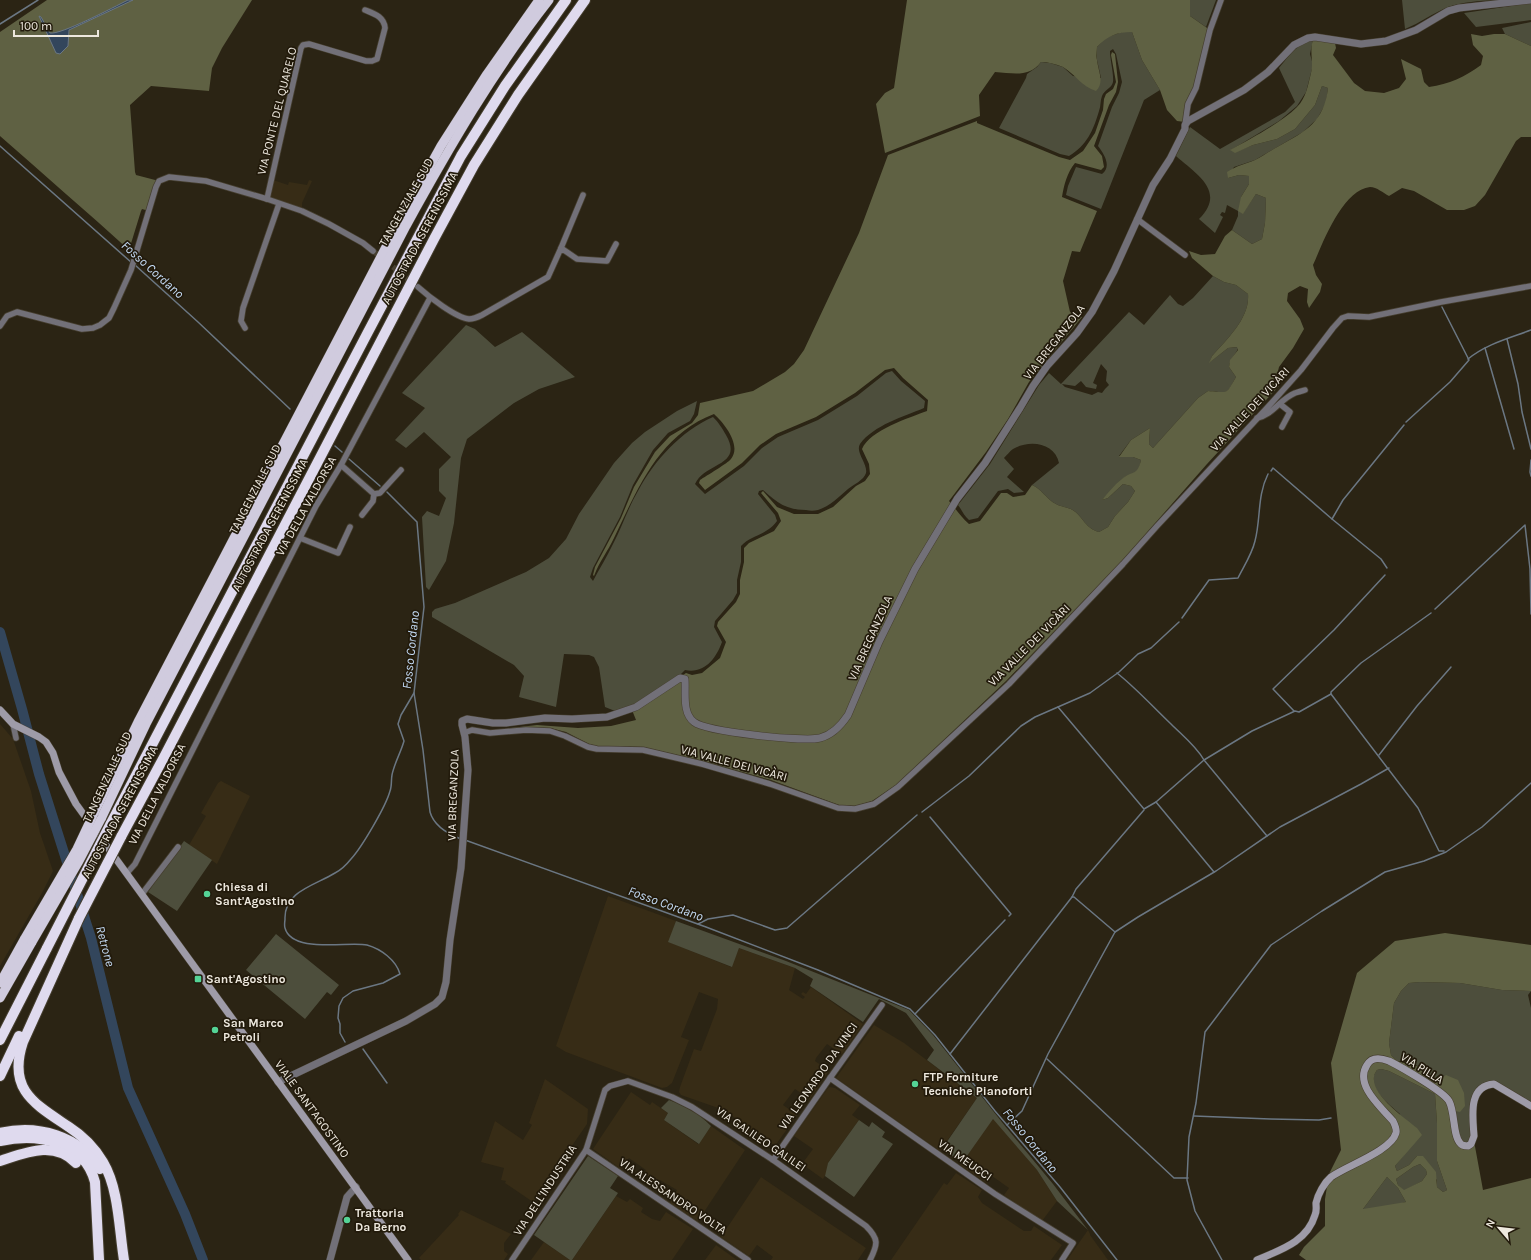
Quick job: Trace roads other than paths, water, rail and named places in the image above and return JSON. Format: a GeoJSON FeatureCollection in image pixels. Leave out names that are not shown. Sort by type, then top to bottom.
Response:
{"type":"FeatureCollection","features":[{"type":"Feature","properties":{"kind":"highway","name":"TANGENZIALE SUD"},"geometry":{"type":"LineString","coordinates":[[0,983],[79,861],[142,714],[399,222],[441,146],[470,100],[539,0]]}},
{"type":"Feature","properties":{"kind":"highway","name":"TANGENZIALE SUD"},"geometry":{"type":"LineString","coordinates":[[98,816],[406,226],[448,150],[493,78],[549,0]]}},
{"type":"Feature","properties":{"kind":"highway","name":"AUTOSTRADA SERENISSIMA"},"geometry":{"type":"LineString","coordinates":[[0,1040],[110,825],[458,163],[505,86],[566,0]]}},
{"type":"Feature","properties":{"kind":"highway","name":"AUTOSTRADA SERENISSIMA"},"geometry":{"type":"LineString","coordinates":[[0,1076],[60,954],[474,165],[538,66],[585,0]]}},
{"type":"Feature","properties":{"kind":"highway"},"geometry":{"type":"LineString","coordinates":[[79,918],[23,1042],[19,1056],[19,1070],[22,1085],[32,1100],[43,1110],[77,1132],[96,1152],[108,1172],[115,1197],[124,1260]]}},
{"type":"Feature","properties":{"kind":"highway","name":"TANGENZIALE SUD"},"geometry":{"type":"LineString","coordinates":[[0,998],[29,940]]}},
{"type":"Feature","properties":{"kind":"highway"},"geometry":{"type":"LineString","coordinates":[[2,1136],[21,1129],[42,1131],[61,1136],[77,1144],[84,1149],[97,1164],[115,1197]]}},
{"type":"Feature","properties":{"kind":"highway"},"geometry":{"type":"LineString","coordinates":[[2,1136],[37,1138],[61,1144],[83,1160],[93,1174],[97,1215],[98,1260]]}},
{"type":"Feature","properties":{"kind":"highway"},"geometry":{"type":"LineString","coordinates":[[0,1161],[36,1150],[52,1150],[66,1155],[77,1164],[86,1176],[93,1193],[97,1215]]}},
{"type":"Feature","properties":{"kind":"main road","name":"VIALE SANT'AGOSTINO"},"geometry":{"type":"LineString","coordinates":[[0,710],[13,724],[46,742],[53,753],[59,772],[76,804],[408,1260]]}},
{"type":"Feature","properties":{"kind":"main road","name":"VIA PILLA"},"geometry":{"type":"LineString","coordinates":[[1257,1260],[1293,1244],[1306,1232],[1316,1215],[1317,1201],[1323,1185],[1331,1177],[1382,1149],[1396,1133],[1396,1127],[1393,1121],[1367,1091],[1364,1083],[1364,1069],[1368,1062],[1381,1058],[1389,1060],[1437,1090],[1447,1098],[1452,1110],[1458,1142],[1463,1146],[1468,1146],[1473,1140],[1472,1106],[1477,1093],[1482,1087],[1494,1084],[1531,1106]]}},
{"type":"Feature","properties":{"kind":"street"},"geometry":{"type":"LineString","coordinates":[[1185,125],[1188,104],[1196,88],[1210,30],[1221,0]]}},
{"type":"Feature","properties":{"kind":"street"},"geometry":{"type":"LineString","coordinates":[[1185,125],[1188,121],[1244,90],[1268,72],[1294,45],[1308,38],[1315,37],[1361,44],[1386,41],[1416,30],[1448,11],[1459,8],[1531,0]]}},
{"type":"Feature","properties":{"kind":"street","name":"VIA PONTE DEL QUARELO"},"geometry":{"type":"LineString","coordinates":[[267,199],[301,48],[303,45],[309,44],[372,62],[377,59],[385,24],[381,18],[365,10]]}},
{"type":"Feature","properties":{"kind":"street","name":"VIA BREGANZOLA"},"geometry":{"type":"LineString","coordinates":[[278,1082],[406,1021],[439,1001],[444,992],[461,868],[464,833],[468,770],[462,720],[467,719],[506,723],[545,718],[572,719],[607,717],[636,707],[680,678],[685,679],[686,705],[690,717],[695,723],[708,728],[764,736],[808,739],[820,738],[843,723],[848,715],[879,642],[915,568],[957,499],[986,463],[1033,386],[1047,366],[1077,333],[1092,312],[1114,271],[1154,185],[1170,159],[1185,129],[1185,125]]}},
{"type":"Feature","properties":{"kind":"street"},"geometry":{"type":"LineString","coordinates":[[0,326],[7,316],[17,312],[82,329],[93,328],[109,318],[131,270],[156,187],[159,181],[165,178],[185,178],[206,181],[302,211],[364,243],[373,251]]}},
{"type":"Feature","properties":{"kind":"street"},"geometry":{"type":"LineString","coordinates":[[418,287],[430,298],[462,317],[471,319],[482,315],[548,277],[583,195]]}},
{"type":"Feature","properties":{"kind":"street"},"geometry":{"type":"LineString","coordinates":[[245,328],[241,321],[243,308],[279,204]]}},
{"type":"Feature","properties":{"kind":"street"},"geometry":{"type":"LineString","coordinates":[[1137,219],[1185,255]]}},
{"type":"Feature","properties":{"kind":"street"},"geometry":{"type":"LineString","coordinates":[[561,248],[577,259],[607,261],[616,244]]}},
{"type":"Feature","properties":{"kind":"street","name":"VIA VALLE DEI VICÀRI"},"geometry":{"type":"LineString","coordinates":[[464,733],[472,730],[490,733],[526,730],[550,731],[565,736],[588,747],[597,749],[643,750],[702,764],[777,786],[838,808],[855,809],[874,804],[898,787],[1009,684],[1123,564],[1301,370],[1342,318],[1348,316],[1369,317],[1441,302],[1531,286]]}},
{"type":"Feature","properties":{"kind":"street","name":"VIA DELLA VALDORSA"},"geometry":{"type":"LineString","coordinates":[[127,873],[135,864],[316,506],[341,465],[430,298]]}},
{"type":"Feature","properties":{"kind":"street"},"geometry":{"type":"LineString","coordinates":[[1257,418],[1263,417],[1294,393],[1305,390]]}},
{"type":"Feature","properties":{"kind":"street"},"geometry":{"type":"LineString","coordinates":[[1280,404],[1290,412],[1282,427]]}},
{"type":"Feature","properties":{"kind":"street"},"geometry":{"type":"LineString","coordinates":[[341,465],[374,494]]}},
{"type":"Feature","properties":{"kind":"street"},"geometry":{"type":"LineString","coordinates":[[374,494],[380,493],[401,470]]}},
{"type":"Feature","properties":{"kind":"street"},"geometry":{"type":"LineString","coordinates":[[362,515],[373,501],[374,494]]}},
{"type":"Feature","properties":{"kind":"street"},"geometry":{"type":"LineString","coordinates":[[300,538],[338,553],[350,527]]}},
{"type":"Feature","properties":{"kind":"street"},"geometry":{"type":"LineString","coordinates":[[13,724],[16,738]]}},
{"type":"Feature","properties":{"kind":"street"},"geometry":{"type":"LineString","coordinates":[[142,894],[178,847]]}},
{"type":"Feature","properties":{"kind":"street","name":"VIA LEONARDO DA VINCI"},"geometry":{"type":"LineString","coordinates":[[773,1160],[882,1005]]}},
{"type":"Feature","properties":{"kind":"street","name":"VIA MEUCCI"},"geometry":{"type":"LineString","coordinates":[[830,1078],[994,1194],[1073,1243],[1062,1260]]}},
{"type":"Feature","properties":{"kind":"street","name":"VIA GALILEO GALILEI"},"geometry":{"type":"LineString","coordinates":[[610,1086],[628,1081],[672,1097],[711,1118],[866,1226],[873,1233],[876,1240],[876,1248],[870,1260]]}},
{"type":"Feature","properties":{"kind":"street","name":"VIA DELL'INDUSTRIA"},"geometry":{"type":"LineString","coordinates":[[512,1260],[586,1150],[605,1090],[610,1086]]}},
{"type":"Feature","properties":{"kind":"street","name":"VIA ALESSANDRO VOLTA"},"geometry":{"type":"LineString","coordinates":[[586,1150],[748,1260]]}},
{"type":"Feature","properties":{"kind":"street"},"geometry":{"type":"LineString","coordinates":[[330,1260],[347,1197],[356,1187]]}},
{"type":"Feature","properties":{"kind":"water"},"geometry":{"type":"Polygon","coordinates":[[[128,0],[133,0],[69,30],[68,46],[60,54],[56,53],[39,16],[50,33],[56,32],[65,30],[88,20],[128,0]]]}},
{"type":"Feature","properties":{"kind":"waterway"},"geometry":{"type":"LineString","coordinates":[[0,24],[38,0]]}},
{"type":"Feature","properties":{"kind":"waterway","name":"Fosso Cordano"},"geometry":{"type":"LineString","coordinates":[[0,146],[132,263]]}},
{"type":"Feature","properties":{"kind":"waterway","name":"Fosso Cordano"},"geometry":{"type":"LineString","coordinates":[[135,265],[290,409]]}},
{"type":"Feature","properties":{"kind":"waterway"},"geometry":{"type":"LineString","coordinates":[[1406,422],[1450,382],[1469,360],[1442,307]]}},
{"type":"Feature","properties":{"kind":"waterway"},"geometry":{"type":"LineString","coordinates":[[1468,359],[1490,345],[1531,330]]}},
{"type":"Feature","properties":{"kind":"waterway"},"geometry":{"type":"LineString","coordinates":[[1507,339],[1531,449]]}},
{"type":"Feature","properties":{"kind":"waterway"},"geometry":{"type":"LineString","coordinates":[[1485,348],[1514,449]]}},
{"type":"Feature","properties":{"kind":"waterway"},"geometry":{"type":"LineString","coordinates":[[1271,471],[1273,468],[1332,519],[1343,500],[1404,425]]}},
{"type":"Feature","properties":{"kind":"waterway","name":"Fosso Cordano"},"geometry":{"type":"LineString","coordinates":[[335,446],[342,452]]}},
{"type":"Feature","properties":{"kind":"waterway","name":"Fosso Cordano"},"geometry":{"type":"LineString","coordinates":[[349,459],[380,486]]}},
{"type":"Feature","properties":{"kind":"waterway"},"geometry":{"type":"LineString","coordinates":[[1531,460],[1531,476]]}},
{"type":"Feature","properties":{"kind":"waterway"},"geometry":{"type":"LineString","coordinates":[[1182,618],[1209,580],[1238,578],[1254,546],[1262,491],[1268,474]]}},
{"type":"Feature","properties":{"kind":"waterway","name":"Fosso Cordano"},"geometry":{"type":"LineString","coordinates":[[387,492],[417,522],[424,607],[414,693],[423,750],[430,812],[432,817],[442,829],[461,839]]}},
{"type":"Feature","properties":{"kind":"waterway"},"geometry":{"type":"LineString","coordinates":[[1332,519],[1381,559],[1387,568]]}},
{"type":"Feature","properties":{"kind":"waterway"},"geometry":{"type":"LineString","coordinates":[[1435,609],[1525,525],[1530,569],[1531,614]]}},
{"type":"Feature","properties":{"kind":"waterway"},"geometry":{"type":"LineString","coordinates":[[1294,711],[1273,689],[1334,630],[1385,575]]}},
{"type":"Feature","properties":{"kind":"waterway"},"geometry":{"type":"LineString","coordinates":[[1431,613],[1361,663],[1331,692],[1331,694],[1418,808],[1439,851],[1444,851]]}},
{"type":"Feature","properties":{"kind":"waterway"},"geometry":{"type":"LineString","coordinates":[[922,812],[969,776],[1021,726],[1035,717],[1090,693],[1119,672],[1138,654],[1151,648],[1179,622]]}},
{"type":"Feature","properties":{"kind":"waterway","name":"Retrone"},"geometry":{"type":"LineString","coordinates":[[0,632],[39,774],[91,938],[128,1088],[185,1214],[203,1260]]}},
{"type":"Feature","properties":{"kind":"waterway"},"geometry":{"type":"LineString","coordinates":[[1379,755],[1417,706],[1451,667]]}},
{"type":"Feature","properties":{"kind":"waterway"},"geometry":{"type":"LineString","coordinates":[[1058,707],[1144,809],[1156,802],[1204,760],[1189,741],[1117,673]]}},
{"type":"Feature","properties":{"kind":"waterway"},"geometry":{"type":"LineString","coordinates":[[345,1042],[340,1033],[338,1018],[339,1006],[343,998],[353,991],[383,983],[400,974],[398,969],[383,952],[367,945],[322,945],[298,941],[290,936],[285,928],[286,909],[295,895],[342,869],[356,853],[373,826],[388,798],[393,771],[404,741],[398,724],[401,715],[414,693]]}},
{"type":"Feature","properties":{"kind":"waterway"},"geometry":{"type":"LineString","coordinates":[[1267,836],[1204,760],[1252,731],[1295,711],[1299,712],[1331,694]]}},
{"type":"Feature","properties":{"kind":"waterway"},"geometry":{"type":"LineString","coordinates":[[1007,1125],[1022,1111],[1048,1054],[1115,932],[1216,871],[1280,827],[1389,768]]}},
{"type":"Feature","properties":{"kind":"waterway"},"geometry":{"type":"LineString","coordinates":[[1222,1260],[1195,1211],[1187,1180],[1189,1137],[1196,1103],[1205,1032],[1271,945],[1385,872],[1424,861],[1446,852],[1482,827],[1531,783]]}},
{"type":"Feature","properties":{"kind":"waterway"},"geometry":{"type":"LineString","coordinates":[[1156,802],[1214,872]]}},
{"type":"Feature","properties":{"kind":"waterway"},"geometry":{"type":"LineString","coordinates":[[950,1054],[1072,897],[1076,889],[1144,810]]}},
{"type":"Feature","properties":{"kind":"waterway"},"geometry":{"type":"LineString","coordinates":[[698,924],[708,919],[733,915],[775,930],[787,928],[917,815]]}},
{"type":"Feature","properties":{"kind":"waterway"},"geometry":{"type":"LineString","coordinates":[[930,817],[1011,914],[1009,916]]}},
{"type":"Feature","properties":{"kind":"waterway","name":"Fosso Cordano"},"geometry":{"type":"LineString","coordinates":[[465,840],[706,927],[818,970],[910,1009],[935,1035],[995,1111],[1060,1187],[1117,1260]]}},
{"type":"Feature","properties":{"kind":"waterway"},"geometry":{"type":"LineString","coordinates":[[1072,897],[1074,897],[1115,932]]}},
{"type":"Feature","properties":{"kind":"waterway"},"geometry":{"type":"LineString","coordinates":[[915,1014],[1005,920]]}},
{"type":"Feature","properties":{"kind":"waterway"},"geometry":{"type":"LineString","coordinates":[[363,1049],[387,1083]]}},
{"type":"Feature","properties":{"kind":"waterway"},"geometry":{"type":"LineString","coordinates":[[1047,1059],[1174,1178],[1188,1178]]}},
{"type":"Feature","properties":{"kind":"waterway"},"geometry":{"type":"LineString","coordinates":[[1194,1116],[1319,1120],[1331,1118]]}},
{"type":"Feature","properties":{"kind":"tunnel"},"geometry":{"type":"LineString","coordinates":[[373,251],[413,283]]}},
{"type":"Feature","properties":{"kind":"place","name":"Chiesa di Sant'Agostino"},"geometry":{"type":"Point","coordinates":[207,894]}},
{"type":"Feature","properties":{"kind":"place","name":"Sant'Agostino"},"geometry":{"type":"Point","coordinates":[198,979]}},
{"type":"Feature","properties":{"kind":"place","name":"San Marco Petroli"},"geometry":{"type":"Point","coordinates":[215,1030]}},
{"type":"Feature","properties":{"kind":"place","name":"FTP Forniture Tecniche Pianoforti"},"geometry":{"type":"Point","coordinates":[915,1084]}},
{"type":"Feature","properties":{"kind":"place","name":"Trattoria Da Berno"},"geometry":{"type":"Point","coordinates":[347,1220]}}]}
